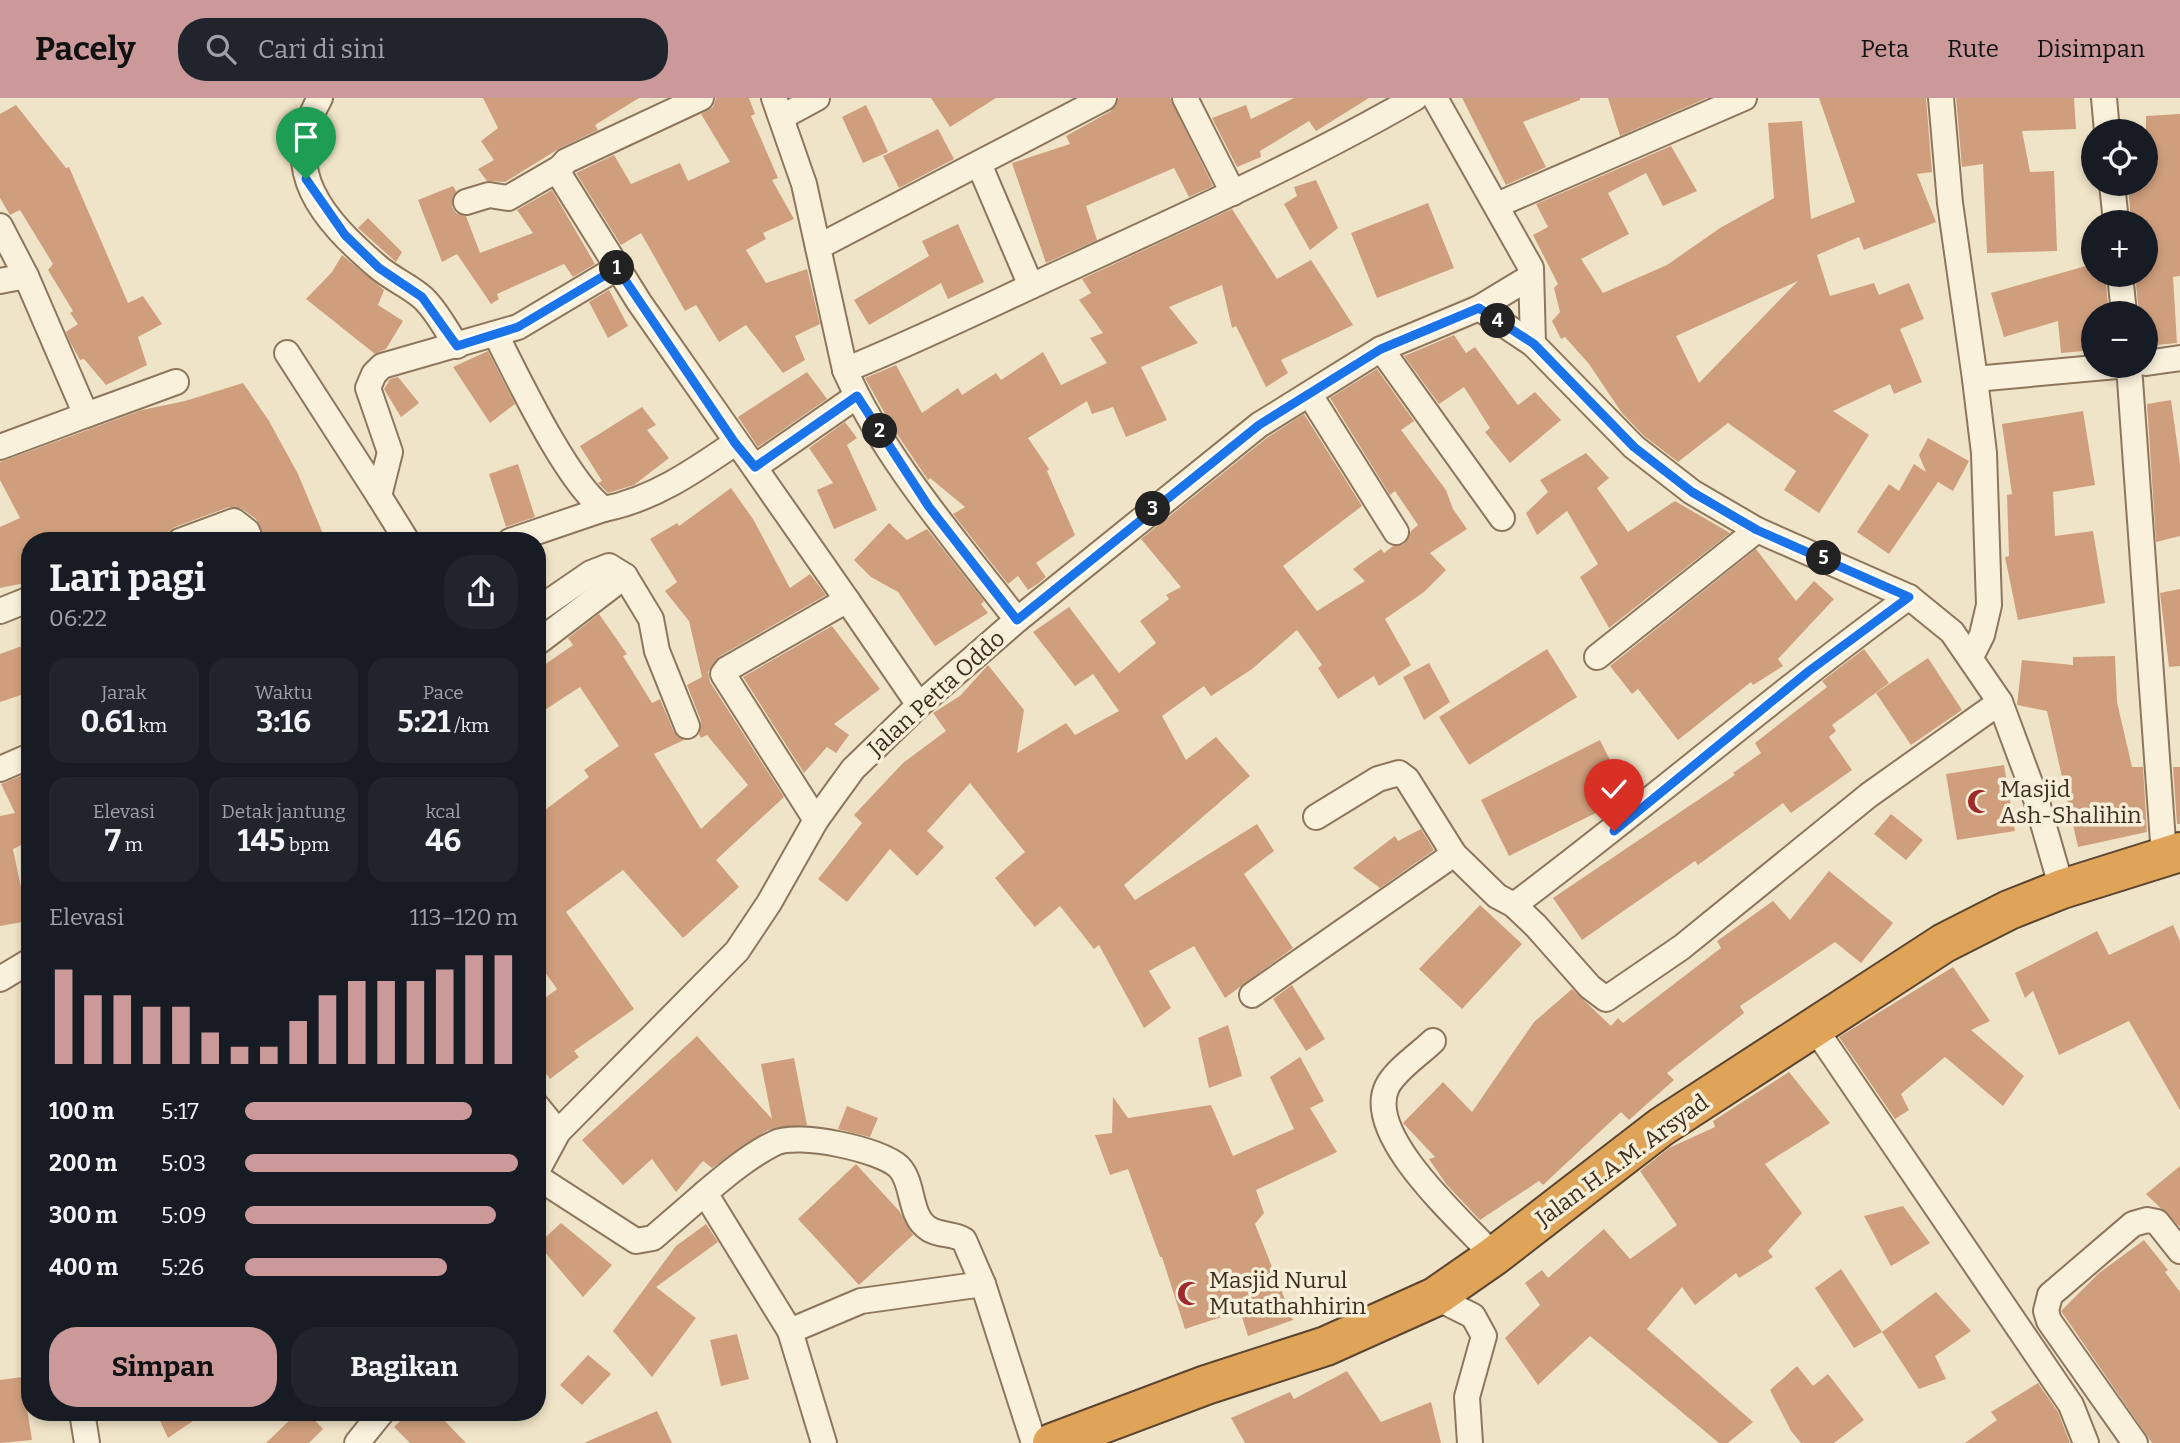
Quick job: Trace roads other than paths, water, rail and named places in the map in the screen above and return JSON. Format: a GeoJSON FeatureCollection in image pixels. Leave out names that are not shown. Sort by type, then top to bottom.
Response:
{"type":"FeatureCollection","features":[{"type":"Feature","properties":{"kind":"highway","name":"Jalan H.A.M. Arsyad"},"geometry":{"type":"LineString","coordinates":[[1052,1443],[1206,1384],[1325,1346],[1435,1297],[1494,1256],[1628,1150],[1944,943],[2009,910],[2062,889],[2172,854]]}},
{"type":"Feature","properties":{"kind":"street"},"geometry":{"type":"LineString","coordinates":[[320,98],[303,134],[306,179],[345,235],[379,268],[422,297],[457,346]]}},
{"type":"Feature","properties":{"kind":"street"},"geometry":{"type":"LineString","coordinates":[[466,202],[489,195],[508,198],[560,168],[566,161],[701,98]]}},
{"type":"Feature","properties":{"kind":"street"},"geometry":{"type":"LineString","coordinates":[[817,98],[778,107],[804,184],[845,370],[857,396],[929,507],[1017,620]]}},
{"type":"Feature","properties":{"kind":"street"},"geometry":{"type":"LineString","coordinates":[[818,247],[1104,98]]}},
{"type":"Feature","properties":{"kind":"street"},"geometry":{"type":"LineString","coordinates":[[1185,98],[1233,193]]}},
{"type":"Feature","properties":{"kind":"street"},"geometry":{"type":"LineString","coordinates":[[845,370],[902,347],[1233,193],[1352,134],[1415,98]]}},
{"type":"Feature","properties":{"kind":"street"},"geometry":{"type":"LineString","coordinates":[[1435,98],[1531,268],[1534,344]]}},
{"type":"Feature","properties":{"kind":"street"},"geometry":{"type":"LineString","coordinates":[[1497,205],[1744,98]]}},
{"type":"Feature","properties":{"kind":"street"},"geometry":{"type":"LineString","coordinates":[[1941,98],[1950,203],[1984,453],[1989,605],[1982,635],[1971,657]]}},
{"type":"Feature","properties":{"kind":"street"},"geometry":{"type":"LineString","coordinates":[[2104,98],[2106,119]]}},
{"type":"Feature","properties":{"kind":"street"},"geometry":{"type":"LineString","coordinates":[[979,164],[1031,286]]}},
{"type":"Feature","properties":{"kind":"street"},"geometry":{"type":"LineString","coordinates":[[560,168],[561,177],[617,268],[735,443],[755,467],[919,705]]}},
{"type":"Feature","properties":{"kind":"street"},"geometry":{"type":"LineString","coordinates":[[0,226],[26,276],[86,415]]}},
{"type":"Feature","properties":{"kind":"street"},"geometry":{"type":"LineString","coordinates":[[379,496],[390,452],[368,387],[374,374],[382,366],[496,335],[558,306],[617,268]]}},
{"type":"Feature","properties":{"kind":"street","name":"Jalan Petta Oddo"},"geometry":{"type":"LineString","coordinates":[[546,1154],[558,1132],[737,951],[816,820],[853,769],[919,705],[1017,620],[1259,425],[1381,349],[1479,308],[1527,279],[1530,274]]}},
{"type":"Feature","properties":{"kind":"street"},"geometry":{"type":"LineString","coordinates":[[0,281],[26,276]]}},
{"type":"Feature","properties":{"kind":"street"},"geometry":{"type":"LineString","coordinates":[[1479,308],[1534,344],[1634,447],[1692,492],[1757,530],[1909,597],[1952,632],[2000,702],[2036,799],[2062,889]]}},
{"type":"Feature","properties":{"kind":"street"},"geometry":{"type":"LineString","coordinates":[[496,335],[591,500],[604,509]]}},
{"type":"Feature","properties":{"kind":"street"},"geometry":{"type":"LineString","coordinates":[[1381,349],[1502,518]]}},
{"type":"Feature","properties":{"kind":"street"},"geometry":{"type":"LineString","coordinates":[[288,353],[401,532]]}},
{"type":"Feature","properties":{"kind":"street"},"geometry":{"type":"LineString","coordinates":[[2158,361],[2180,358]]}},
{"type":"Feature","properties":{"kind":"street"},"geometry":{"type":"LineString","coordinates":[[1975,379],[2081,369]]}},
{"type":"Feature","properties":{"kind":"street"},"geometry":{"type":"LineString","coordinates":[[2130,378],[2172,854]]}},
{"type":"Feature","properties":{"kind":"street"},"geometry":{"type":"LineString","coordinates":[[0,447],[176,382]]}},
{"type":"Feature","properties":{"kind":"street"},"geometry":{"type":"LineString","coordinates":[[1310,395],[1396,532]]}},
{"type":"Feature","properties":{"kind":"street"},"geometry":{"type":"LineString","coordinates":[[755,467],[857,396]]}},
{"type":"Feature","properties":{"kind":"street"},"geometry":{"type":"LineString","coordinates":[[536,532],[640,499],[666,487],[735,443]]}},
{"type":"Feature","properties":{"kind":"street"},"geometry":{"type":"LineString","coordinates":[[203,532],[234,520],[247,532]]}},
{"type":"Feature","properties":{"kind":"street"},"geometry":{"type":"LineString","coordinates":[[1597,657],[1757,530]]}},
{"type":"Feature","properties":{"kind":"street"},"geometry":{"type":"LineString","coordinates":[[546,604],[591,573],[609,566],[625,576],[651,619],[657,651],[687,726]]}},
{"type":"Feature","properties":{"kind":"street"},"geometry":{"type":"LineString","coordinates":[[546,636],[625,576]]}},
{"type":"Feature","properties":{"kind":"street"},"geometry":{"type":"LineString","coordinates":[[1514,905],[1614,831],[1809,671],[1909,597]]}},
{"type":"Feature","properties":{"kind":"street"},"geometry":{"type":"LineString","coordinates":[[816,820],[723,674],[727,669],[846,600]]}},
{"type":"Feature","properties":{"kind":"street"},"geometry":{"type":"LineString","coordinates":[[0,611],[21,603]]}},
{"type":"Feature","properties":{"kind":"street"},"geometry":{"type":"LineString","coordinates":[[1316,817],[1378,779],[1399,773],[1407,779],[1454,854],[1497,896],[1514,905],[1599,996],[1608,999],[1682,947],[1868,795],[2000,702]]}},
{"type":"Feature","properties":{"kind":"street"},"geometry":{"type":"LineString","coordinates":[[0,769],[21,760]]}},
{"type":"Feature","properties":{"kind":"street"},"geometry":{"type":"LineString","coordinates":[[1252,995],[1454,854]]}},
{"type":"Feature","properties":{"kind":"street"},"geometry":{"type":"LineString","coordinates":[[0,979],[21,966]]}},
{"type":"Feature","properties":{"kind":"street"},"geometry":{"type":"LineString","coordinates":[[1814,1027],[2071,1405],[2086,1443]]}},
{"type":"Feature","properties":{"kind":"street"},"geometry":{"type":"LineString","coordinates":[[1433,1041],[1388,1084],[1382,1115],[1403,1156],[1494,1256]]}},
{"type":"Feature","properties":{"kind":"street"},"geometry":{"type":"LineString","coordinates":[[546,1117],[558,1132]]}},
{"type":"Feature","properties":{"kind":"street"},"geometry":{"type":"LineString","coordinates":[[546,1183],[636,1241],[653,1238],[705,1194],[775,1143],[790,1139],[856,1147],[899,1168],[921,1221],[930,1230],[962,1238],[974,1258],[1034,1443]]}},
{"type":"Feature","properties":{"kind":"street"},"geometry":{"type":"LineString","coordinates":[[705,1194],[790,1331],[824,1443]]}},
{"type":"Feature","properties":{"kind":"street"},"geometry":{"type":"LineString","coordinates":[[2135,1443],[2049,1321],[2048,1301],[2050,1296],[2133,1224],[2147,1220],[2157,1222],[2180,1251]]}},
{"type":"Feature","properties":{"kind":"street"},"geometry":{"type":"LineString","coordinates":[[790,1331],[861,1301],[983,1284]]}},
{"type":"Feature","properties":{"kind":"street"},"geometry":{"type":"LineString","coordinates":[[1435,1297],[1473,1316],[1484,1336],[1467,1397],[1470,1443]]}},
{"type":"Feature","properties":{"kind":"street"},"geometry":{"type":"LineString","coordinates":[[83,1421],[87,1443]]}},
{"type":"Feature","properties":{"kind":"street"},"geometry":{"type":"LineString","coordinates":[[357,1443],[375,1421]]}},
{"type":"Feature","properties":{"kind":"place","name":"Masjid Ash-Shalihin"},"geometry":{"type":"Point","coordinates":[1980,802]}},
{"type":"Feature","properties":{"kind":"place","name":"Masjid Nurul Mutathahhirin"},"geometry":{"type":"Point","coordinates":[1189,1293]}}]}
